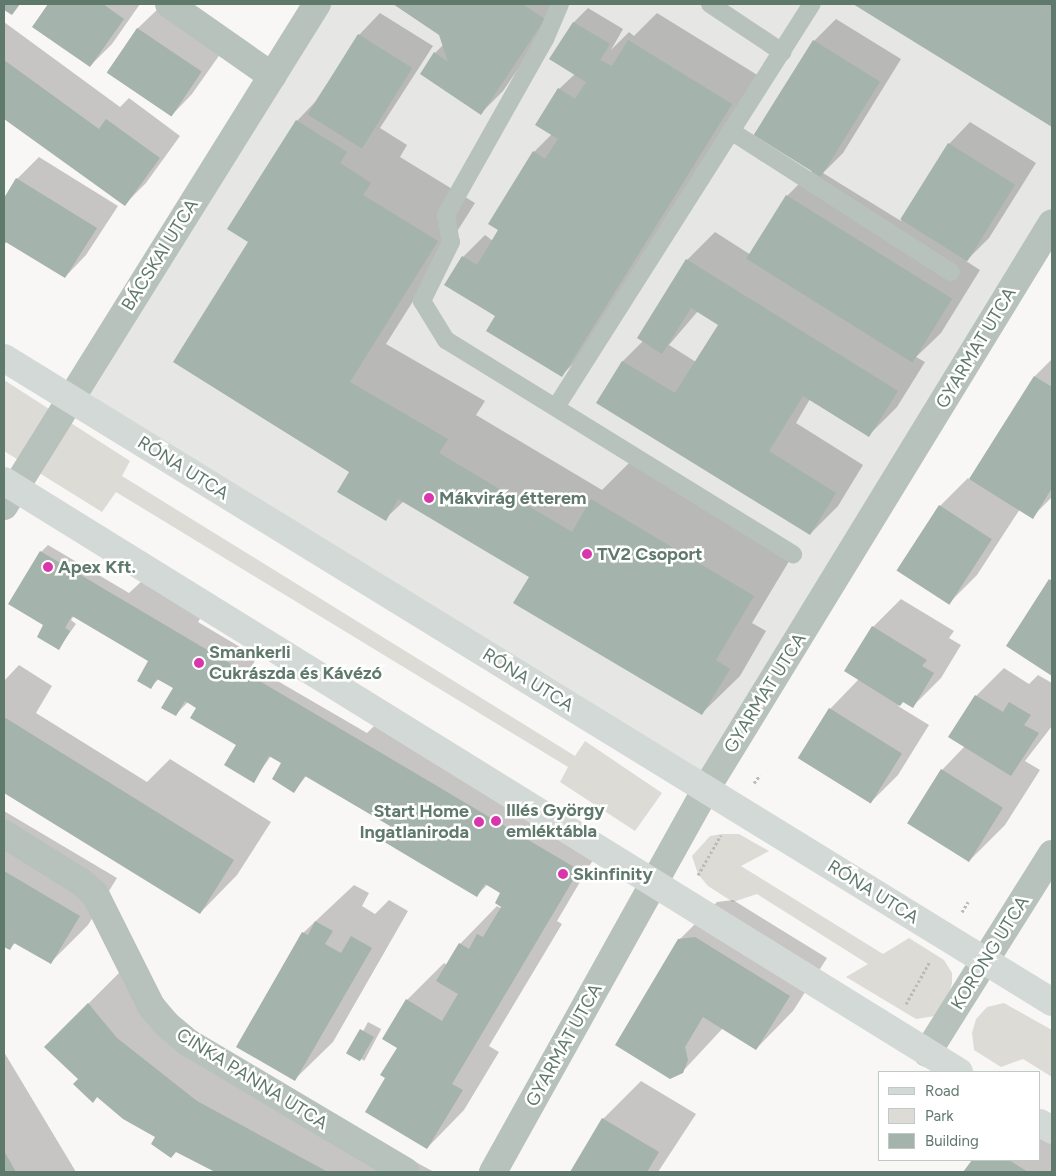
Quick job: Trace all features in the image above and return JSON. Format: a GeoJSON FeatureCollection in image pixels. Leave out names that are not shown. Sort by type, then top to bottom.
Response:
{"type":"FeatureCollection","features":[{"type":"Feature","properties":{"kind":"street"},"geometry":{"type":"LineString","coordinates":[[169,4],[272,76]]}},
{"type":"Feature","properties":{"kind":"street","name":"BÁCSKAI UTCA"},"geometry":{"type":"LineString","coordinates":[[7,491],[71,399],[317,4]]}},
{"type":"Feature","properties":{"kind":"street","name":"GYARMAT UTCA"},"geometry":{"type":"LineString","coordinates":[[493,1172],[706,789],[1052,223]]}},
{"type":"Feature","properties":{"kind":"street","name":"RÓNA UTCA"},"geometry":{"type":"LineString","coordinates":[[4,358],[1052,1002]]}},
{"type":"Feature","properties":{"kind":"street"},"geometry":{"type":"LineString","coordinates":[[7,491],[654,883],[956,1071]]}},
{"type":"Feature","properties":{"kind":"street","name":"CINKA PANNA UTCA"},"geometry":{"type":"LineString","coordinates":[[4,834],[81,882],[95,894],[142,990],[166,1024],[189,1043],[406,1172]]}},
{"type":"Feature","properties":{"kind":"street","name":"KORONG UTCA"},"geometry":{"type":"LineString","coordinates":[[927,1053],[1052,854]]}},
{"type":"Feature","properties":{"kind":"street"},"geometry":{"type":"LineString","coordinates":[[1041,1124],[1052,1130]]}},
{"type":"Feature","properties":{"kind":"lane"},"geometry":{"type":"LineString","coordinates":[[560,4],[545,39],[446,215],[451,242],[422,301],[446,340],[793,554]]}},
{"type":"Feature","properties":{"kind":"lane"},"geometry":{"type":"LineString","coordinates":[[710,4],[782,52]]}},
{"type":"Feature","properties":{"kind":"lane"},"geometry":{"type":"LineString","coordinates":[[556,407],[812,4]]}},
{"type":"Feature","properties":{"kind":"lane"},"geometry":{"type":"LineString","coordinates":[[731,131],[951,272]]}},
{"type":"Feature","properties":{"kind":"path"},"geometry":{"type":"LineString","coordinates":[[890,1030],[946,937]]}},
{"type":"Feature","properties":{"kind":"shaded area"},"geometry":{"type":"Polygon","coordinates":[[[316,4],[1052,4],[1052,222],[706,789],[71,399],[316,4]]]}},
{"type":"Feature","properties":{"kind":"green space"},"geometry":{"type":"Polygon","coordinates":[[[4,380],[130,461],[122,476],[575,756],[585,741],[662,793],[635,831],[560,782],[568,767],[116,492],[102,512],[4,451],[4,380]]]}},
{"type":"Feature","properties":{"kind":"green space"},"geometry":{"type":"Polygon","coordinates":[[[739,834],[769,851],[741,866],[883,954],[909,938],[944,960],[952,973],[952,983],[949,994],[935,1016],[916,1019],[846,977],[868,964],[757,894],[733,902],[708,886],[698,874],[692,856],[710,836],[739,834]]]}},
{"type":"Feature","properties":{"kind":"green space"},"geometry":{"type":"Polygon","coordinates":[[[1004,1003],[1052,1030],[1052,1077],[1023,1059],[1001,1067],[974,1050],[972,1033],[976,1019],[987,1007],[1004,1003]]]}},
{"type":"Feature","properties":{"kind":"building"},"geometry":{"type":"Polygon","coordinates":[[[4,4],[20,4],[12,15],[4,10],[4,4]]]}},
{"type":"Feature","properties":{"kind":"building"},"geometry":{"type":"Polygon","coordinates":[[[48,4],[103,4],[124,19],[90,67],[32,27],[48,4]]]}},
{"type":"Feature","properties":{"kind":"building"},"geometry":{"type":"Polygon","coordinates":[[[393,4],[522,4],[545,19],[481,115],[420,74],[434,52],[448,62],[439,35],[393,4]]]}},
{"type":"Feature","properties":{"kind":"building"},"geometry":{"type":"Polygon","coordinates":[[[853,4],[1052,4],[1052,127],[853,4]]]}},
{"type":"Feature","properties":{"kind":"building"},"geometry":{"type":"Polygon","coordinates":[[[573,22],[610,44],[600,60],[612,66],[628,40],[732,104],[562,377],[486,331],[495,316],[444,285],[462,256],[477,265],[498,230],[488,224],[533,151],[545,159],[558,139],[535,125],[558,88],[575,99],[586,82],[549,59],[573,22]]]}},
{"type":"Feature","properties":{"kind":"building"},"geometry":{"type":"Polygon","coordinates":[[[137,28],[202,72],[171,116],[107,73],[137,28]]]}},
{"type":"Feature","properties":{"kind":"building"},"geometry":{"type":"Polygon","coordinates":[[[358,34],[412,68],[362,148],[308,115],[358,34]]]}},
{"type":"Feature","properties":{"kind":"building"},"geometry":{"type":"Polygon","coordinates":[[[813,40],[880,82],[821,177],[754,135],[813,40]]]}},
{"type":"Feature","properties":{"kind":"building"},"geometry":{"type":"Polygon","coordinates":[[[4,60],[99,129],[106,119],[160,158],[125,206],[4,119],[4,60]]]}},
{"type":"Feature","properties":{"kind":"building"},"geometry":{"type":"Polygon","coordinates":[[[296,120],[347,152],[340,163],[371,183],[363,195],[438,241],[350,382],[448,439],[439,453],[572,532],[591,499],[754,596],[716,660],[730,669],[702,715],[513,603],[529,577],[398,499],[386,521],[337,492],[349,472],[173,362],[248,242],[227,229],[296,120]]]}},
{"type":"Feature","properties":{"kind":"building"},"geometry":{"type":"Polygon","coordinates":[[[948,143],[1015,185],[967,261],[900,219],[948,143]]]}},
{"type":"Feature","properties":{"kind":"building"},"geometry":{"type":"Polygon","coordinates":[[[16,178],[97,228],[65,278],[4,241],[4,198],[16,178]]]}},
{"type":"Feature","properties":{"kind":"building"},"geometry":{"type":"Polygon","coordinates":[[[786,195],[952,299],[912,362],[746,259],[786,195]]]}},
{"type":"Feature","properties":{"kind":"building"},"geometry":{"type":"Polygon","coordinates":[[[686,259],[898,391],[869,437],[803,396],[769,451],[836,493],[810,535],[596,403],[622,361],[675,393],[718,325],[691,308],[662,354],[637,338],[686,259]]]}},
{"type":"Feature","properties":{"kind":"building"},"geometry":{"type":"Polygon","coordinates":[[[1034,376],[1052,387],[1052,488],[1033,519],[969,479],[1034,376]]]}},
{"type":"Feature","properties":{"kind":"building"},"geometry":{"type":"Polygon","coordinates":[[[939,505],[992,539],[949,605],[897,570],[939,505]]]}},
{"type":"Feature","properties":{"kind":"building"},"geometry":{"type":"Polygon","coordinates":[[[40,551],[579,870],[452,1084],[463,1090],[427,1149],[365,1112],[385,1078],[380,1075],[397,1048],[382,1039],[406,999],[442,1021],[458,994],[436,981],[459,943],[469,949],[477,934],[483,937],[501,907],[495,903],[500,893],[485,884],[477,897],[381,840],[390,826],[305,776],[294,793],[272,779],[281,763],[269,756],[254,783],[224,765],[236,745],[190,718],[196,708],[185,701],[176,716],[161,708],[173,688],[157,679],[151,689],[137,681],[148,661],[72,616],[65,628],[70,631],[59,650],[37,637],[43,625],[8,604],[40,551]]]}},
{"type":"Feature","properties":{"kind":"building"},"geometry":{"type":"Polygon","coordinates":[[[1049,579],[1052,581],[1052,676],[1006,646],[1049,579]]]}},
{"type":"Feature","properties":{"kind":"building"},"geometry":{"type":"Polygon","coordinates":[[[872,626],[927,660],[922,666],[934,673],[913,708],[903,702],[900,706],[844,671],[872,626]]]}},
{"type":"Feature","properties":{"kind":"building"},"geometry":{"type":"Polygon","coordinates":[[[975,695],[1003,712],[1009,702],[1031,715],[1024,725],[1039,733],[1011,776],[948,737],[975,695]]]}},
{"type":"Feature","properties":{"kind":"building"},"geometry":{"type":"Polygon","coordinates":[[[829,708],[902,754],[871,804],[798,758],[829,708]]]}},
{"type":"Feature","properties":{"kind":"building"},"geometry":{"type":"Polygon","coordinates":[[[4,717],[234,860],[200,914],[4,793],[4,717]]]}},
{"type":"Feature","properties":{"kind":"building"},"geometry":{"type":"Polygon","coordinates":[[[941,769],[1003,808],[969,862],[907,823],[941,769]]]}},
{"type":"Feature","properties":{"kind":"building"},"geometry":{"type":"Polygon","coordinates":[[[4,871],[80,916],[51,964],[14,943],[10,950],[4,947],[4,871]]]}},
{"type":"Feature","properties":{"kind":"building"},"geometry":{"type":"Polygon","coordinates":[[[315,921],[333,931],[325,944],[341,953],[351,936],[372,948],[295,1081],[236,1047],[302,932],[308,935],[315,921]]]}},
{"type":"Feature","properties":{"kind":"building"},"geometry":{"type":"Polygon","coordinates":[[[695,937],[790,996],[756,1050],[703,1017],[685,1047],[688,1060],[683,1073],[670,1079],[615,1045],[678,939],[695,937]]]}},
{"type":"Feature","properties":{"kind":"building"},"geometry":{"type":"Polygon","coordinates":[[[88,1003],[117,1038],[197,1101],[328,1172],[215,1172],[176,1152],[171,1158],[151,1144],[155,1137],[123,1119],[97,1097],[93,1103],[73,1084],[78,1079],[44,1047],[88,1003]]]}},
{"type":"Feature","properties":{"kind":"building"},"geometry":{"type":"Polygon","coordinates":[[[360,1029],[374,1037],[360,1061],[346,1053],[360,1029]]]}},
{"type":"Feature","properties":{"kind":"building"},"geometry":{"type":"Polygon","coordinates":[[[602,1118],[659,1152],[647,1172],[570,1172],[602,1118]]]}},
{"type":"Feature","properties":{"kind":"building"},"geometry":{"type":"Polygon","coordinates":[[[4,1151],[16,1172],[4,1172],[4,1151]]]}},
{"type":"Feature","properties":{"kind":"building"},"geometry":{"type":"Polygon","coordinates":[[[971,1161],[1011,1161],[1028,1172],[963,1172],[971,1161]]]}},
{"type":"Feature","properties":{"kind":"place","name":"Mákvirág étterem"},"geometry":{"type":"Point","coordinates":[429,498]}},
{"type":"Feature","properties":{"kind":"place","name":"TV2 Csoport"},"geometry":{"type":"Point","coordinates":[587,554]}},
{"type":"Feature","properties":{"kind":"place","name":"Apex Kft."},"geometry":{"type":"Point","coordinates":[48,567]}},
{"type":"Feature","properties":{"kind":"place","name":"Smankerli Cukrászda és Kávézó"},"geometry":{"type":"Point","coordinates":[199,663]}},
{"type":"Feature","properties":{"kind":"place","name":"Illés György emléktábla"},"geometry":{"type":"Point","coordinates":[496,821]}},
{"type":"Feature","properties":{"kind":"place","name":"Start Home Ingatlaniroda"},"geometry":{"type":"Point","coordinates":[479,822]}},
{"type":"Feature","properties":{"kind":"place","name":"Skinfinity"},"geometry":{"type":"Point","coordinates":[563,874]}}]}
